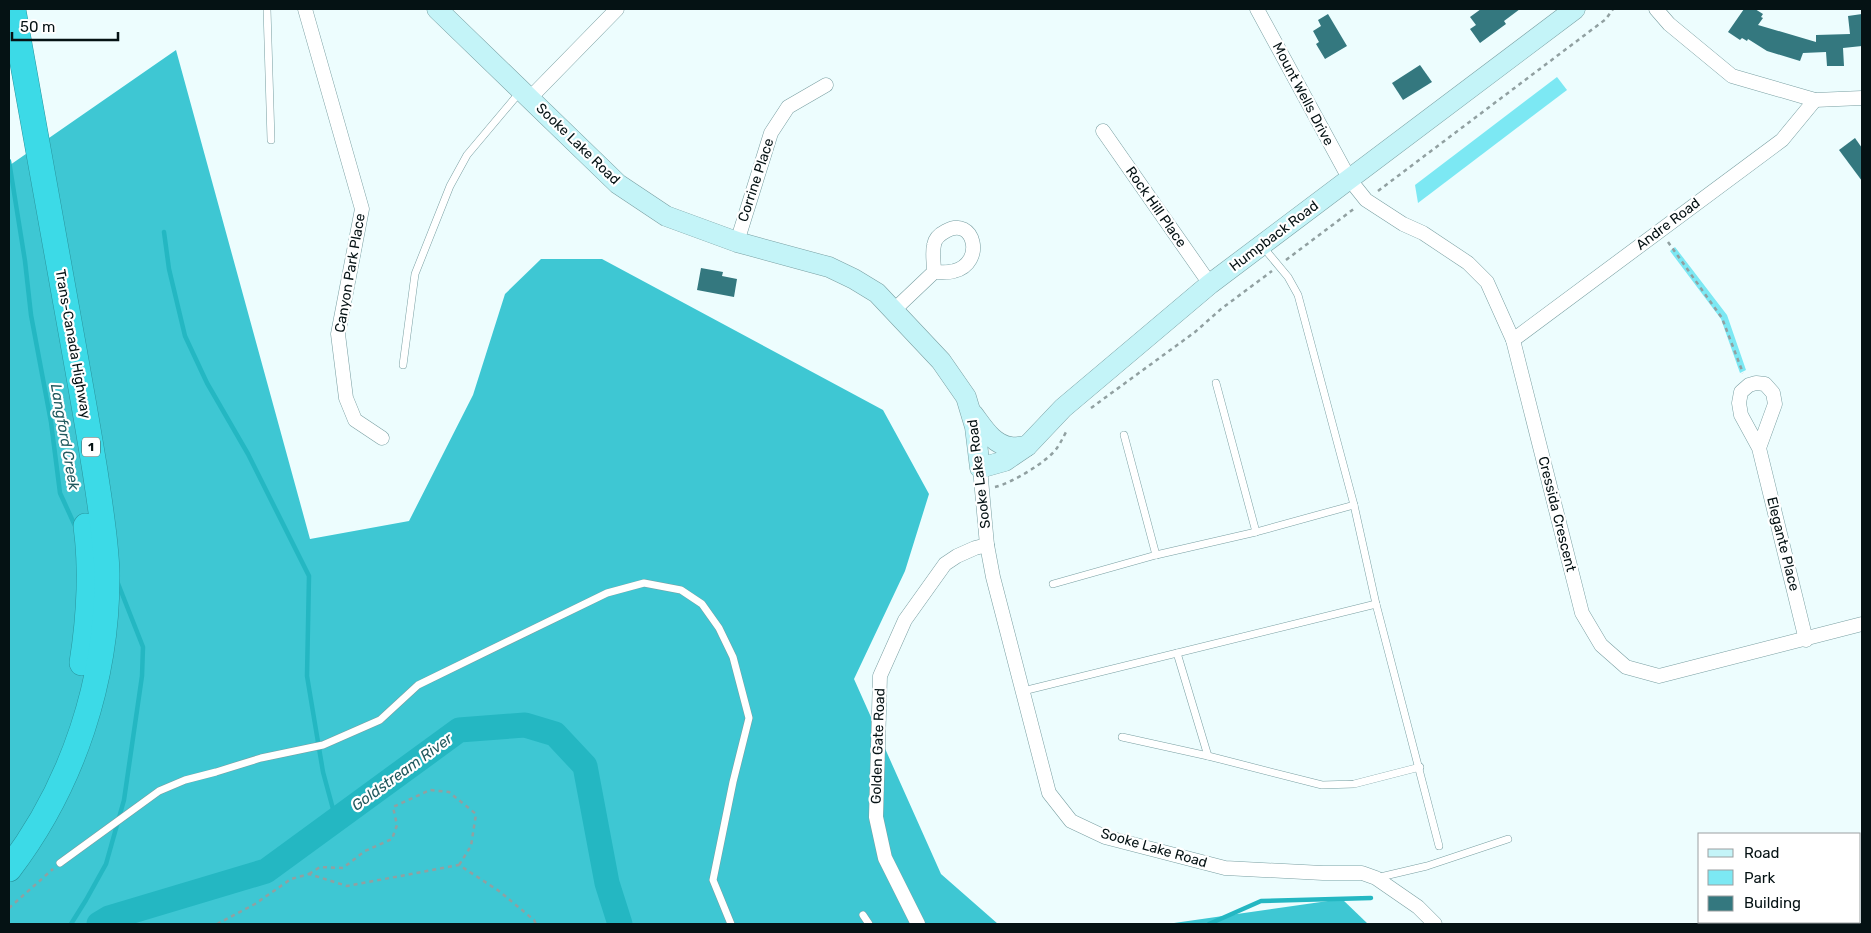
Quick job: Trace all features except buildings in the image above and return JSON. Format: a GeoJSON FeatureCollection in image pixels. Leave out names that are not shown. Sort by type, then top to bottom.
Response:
{"type":"FeatureCollection","features":[{"type":"Feature","properties":{"kind":"highway","name":"Trans-Canada Highway"},"geometry":{"type":"LineString","coordinates":[[9,869],[25,848],[47,811],[70,765],[84,724],[95,682],[105,620],[106,573],[103,523],[91,446],[13,9]]}},
{"type":"Feature","properties":{"kind":"highway","name":"Trans-Canada Highway"},"geometry":{"type":"LineString","coordinates":[[9,75],[81,483],[88,539],[86,639],[76,699],[57,753],[39,792],[9,843]]}},
{"type":"Feature","properties":{"kind":"street","name":"Canyon Park Place"},"geometry":{"type":"LineString","coordinates":[[305,9],[362,209],[338,334],[346,398],[355,420],[382,438]]}},
{"type":"Feature","properties":{"kind":"street","name":"Sooke Lake Road"},"geometry":{"type":"LineString","coordinates":[[437,9],[618,184],[666,216],[737,242],[829,267],[854,279],[877,293],[955,379],[966,397],[972,413],[980,468],[987,546],[1049,793],[1071,821],[1105,837],[1225,868],[1323,874],[1362,873],[1376,878],[1418,907],[1435,924]]}},
{"type":"Feature","properties":{"kind":"street"},"geometry":{"type":"LineString","coordinates":[[526,94],[618,9]]}},
{"type":"Feature","properties":{"kind":"street","name":"Humpback Road"},"geometry":{"type":"LineString","coordinates":[[980,468],[1004,461],[1027,446],[1063,408],[1210,284],[1575,9]]}},
{"type":"Feature","properties":{"kind":"street"},"geometry":{"type":"LineString","coordinates":[[1656,9],[1669,24],[1732,76],[1815,100],[1862,98]]}},
{"type":"Feature","properties":{"kind":"street","name":"Mount Wells Drive"},"geometry":{"type":"LineString","coordinates":[[1259,10],[1350,180]]}},
{"type":"Feature","properties":{"kind":"street","name":"Corrine Place"},"geometry":{"type":"LineString","coordinates":[[737,242],[771,133],[788,107],[826,85]]}},
{"type":"Feature","properties":{"kind":"street","name":"Andre Road"},"geometry":{"type":"LineString","coordinates":[[1513,340],[1782,140],[1815,100]]}},
{"type":"Feature","properties":{"kind":"street","name":"Rock Hill Place"},"geometry":{"type":"LineString","coordinates":[[1103,131],[1210,284]]}},
{"type":"Feature","properties":{"kind":"street","name":"Cressida Crescent"},"geometry":{"type":"LineString","coordinates":[[1350,180],[1366,200],[1403,224],[1423,233],[1468,263],[1487,282],[1513,340],[1582,612],[1601,645],[1626,667],[1659,676],[1806,640],[1862,624]]}},
{"type":"Feature","properties":{"kind":"street"},"geometry":{"type":"LineString","coordinates":[[894,310],[934,272]]}},
{"type":"Feature","properties":{"kind":"street"},"geometry":{"type":"LineString","coordinates":[[1749,385],[1756,383],[1765,384],[1772,392],[1775,404],[1759,448]]}},
{"type":"Feature","properties":{"kind":"street","name":"Elegante Place"},"geometry":{"type":"LineString","coordinates":[[1749,385],[1741,392],[1739,403],[1741,415],[1759,448],[1806,640]]}},
{"type":"Feature","properties":{"kind":"street"},"geometry":{"type":"LineString","coordinates":[[972,413],[988,434],[998,443],[1011,447],[1027,446]]}},
{"type":"Feature","properties":{"kind":"street","name":"Golden Gate Road"},"geometry":{"type":"LineString","coordinates":[[918,924],[885,858],[876,817],[880,676],[904,620],[945,564],[975,548],[987,546]]}},
{"type":"Feature","properties":{"kind":"lane"},"geometry":{"type":"LineString","coordinates":[[267,9],[271,140]]}},
{"type":"Feature","properties":{"kind":"lane"},"geometry":{"type":"LineString","coordinates":[[403,365],[415,274],[450,186],[467,156],[526,94]]}},
{"type":"Feature","properties":{"kind":"lane"},"geometry":{"type":"LineString","coordinates":[[1261,245],[1288,276],[1298,295],[1354,505],[1376,604],[1440,846]]}},
{"type":"Feature","properties":{"kind":"lane"},"geometry":{"type":"LineString","coordinates":[[1216,383],[1256,532]]}},
{"type":"Feature","properties":{"kind":"lane"},"geometry":{"type":"LineString","coordinates":[[1124,435],[1156,555]]}},
{"type":"Feature","properties":{"kind":"lane"},"geometry":{"type":"LineString","coordinates":[[1053,584],[1156,555],[1256,532],[1354,505]]}},
{"type":"Feature","properties":{"kind":"lane"},"geometry":{"type":"LineString","coordinates":[[60,863],[158,791],[185,780],[261,758],[323,745],[380,720],[418,685],[607,593],[644,583],[682,590],[702,604],[719,628],[733,657],[749,718],[733,782],[713,880],[730,924]]}},
{"type":"Feature","properties":{"kind":"lane"},"geometry":{"type":"LineString","coordinates":[[1023,691],[1376,604]]}},
{"type":"Feature","properties":{"kind":"lane"},"geometry":{"type":"LineString","coordinates":[[1177,653],[1208,756]]}},
{"type":"Feature","properties":{"kind":"lane"},"geometry":{"type":"LineString","coordinates":[[1122,737],[1208,756],[1322,785],[1354,784],[1420,767]]}},
{"type":"Feature","properties":{"kind":"lane"},"geometry":{"type":"LineString","coordinates":[[1376,878],[1427,866],[1508,839]]}},
{"type":"Feature","properties":{"kind":"lane"},"geometry":{"type":"LineString","coordinates":[[862,915],[869,924]]}},
{"type":"Feature","properties":{"kind":"path"},"geometry":{"type":"LineString","coordinates":[[1086,412],[1195,332],[1221,309],[1606,18],[1613,9]]}},
{"type":"Feature","properties":{"kind":"path"},"geometry":{"type":"LineString","coordinates":[[1660,231],[1722,318],[1749,385]]}},
{"type":"Feature","properties":{"kind":"path"},"geometry":{"type":"LineString","coordinates":[[217,924],[255,904],[291,879],[309,874],[320,867],[343,868],[365,851],[392,839],[396,825],[393,807],[430,790],[449,792],[476,814],[471,846],[459,865]]}},
{"type":"Feature","properties":{"kind":"path"},"geometry":{"type":"LineString","coordinates":[[9,908],[60,863]]}},
{"type":"Feature","properties":{"kind":"path"},"geometry":{"type":"LineString","coordinates":[[309,874],[347,886],[459,865],[499,891],[534,920],[536,924]]}},
{"type":"Feature","properties":{"kind":"green space"},"geometry":{"type":"Polygon","coordinates":[[[1557,77],[1567,90],[1418,203],[1415,185],[1557,77]]]}},
{"type":"Feature","properties":{"kind":"green space"},"geometry":{"type":"Polygon","coordinates":[[[1675,247],[1727,315],[1746,370],[1740,373],[1721,319],[1670,251],[1675,247]]]}},
{"type":"Feature","properties":{"kind":"shaded area"},"geometry":{"type":"Polygon","coordinates":[[[176,50],[310,539],[409,521],[473,395],[505,294],[541,259],[602,259],[883,410],[929,494],[905,571],[854,679],[941,874],[998,924],[9,924],[9,161],[10,165],[176,50]]]}},
{"type":"Feature","properties":{"kind":"shaded area"},"geometry":{"type":"Polygon","coordinates":[[[1342,899],[1368,924],[1167,924],[1342,899]]]}},
{"type":"Feature","properties":{"kind":"waterway","name":"Langford Creek"},"geometry":{"type":"LineString","coordinates":[[9,161],[25,261],[31,315],[51,422],[60,493],[76,528]]}},
{"type":"Feature","properties":{"kind":"waterway"},"geometry":{"type":"LineString","coordinates":[[164,232],[169,269],[185,336],[207,383],[248,454],[309,576],[307,676],[323,772],[336,820]]}},
{"type":"Feature","properties":{"kind":"waterway","name":"Langford Creek"},"geometry":{"type":"LineString","coordinates":[[71,924],[106,864],[124,800],[142,676],[143,647],[117,581]]}},
{"type":"Feature","properties":{"kind":"waterway","name":"Goldstream River"},"geometry":{"type":"LineString","coordinates":[[99,924],[109,918],[266,871],[459,730],[525,725],[555,734],[585,766],[607,883],[620,924]]}},
{"type":"Feature","properties":{"kind":"waterway"},"geometry":{"type":"LineString","coordinates":[[1209,924],[1261,901],[1371,898]]}}]}
